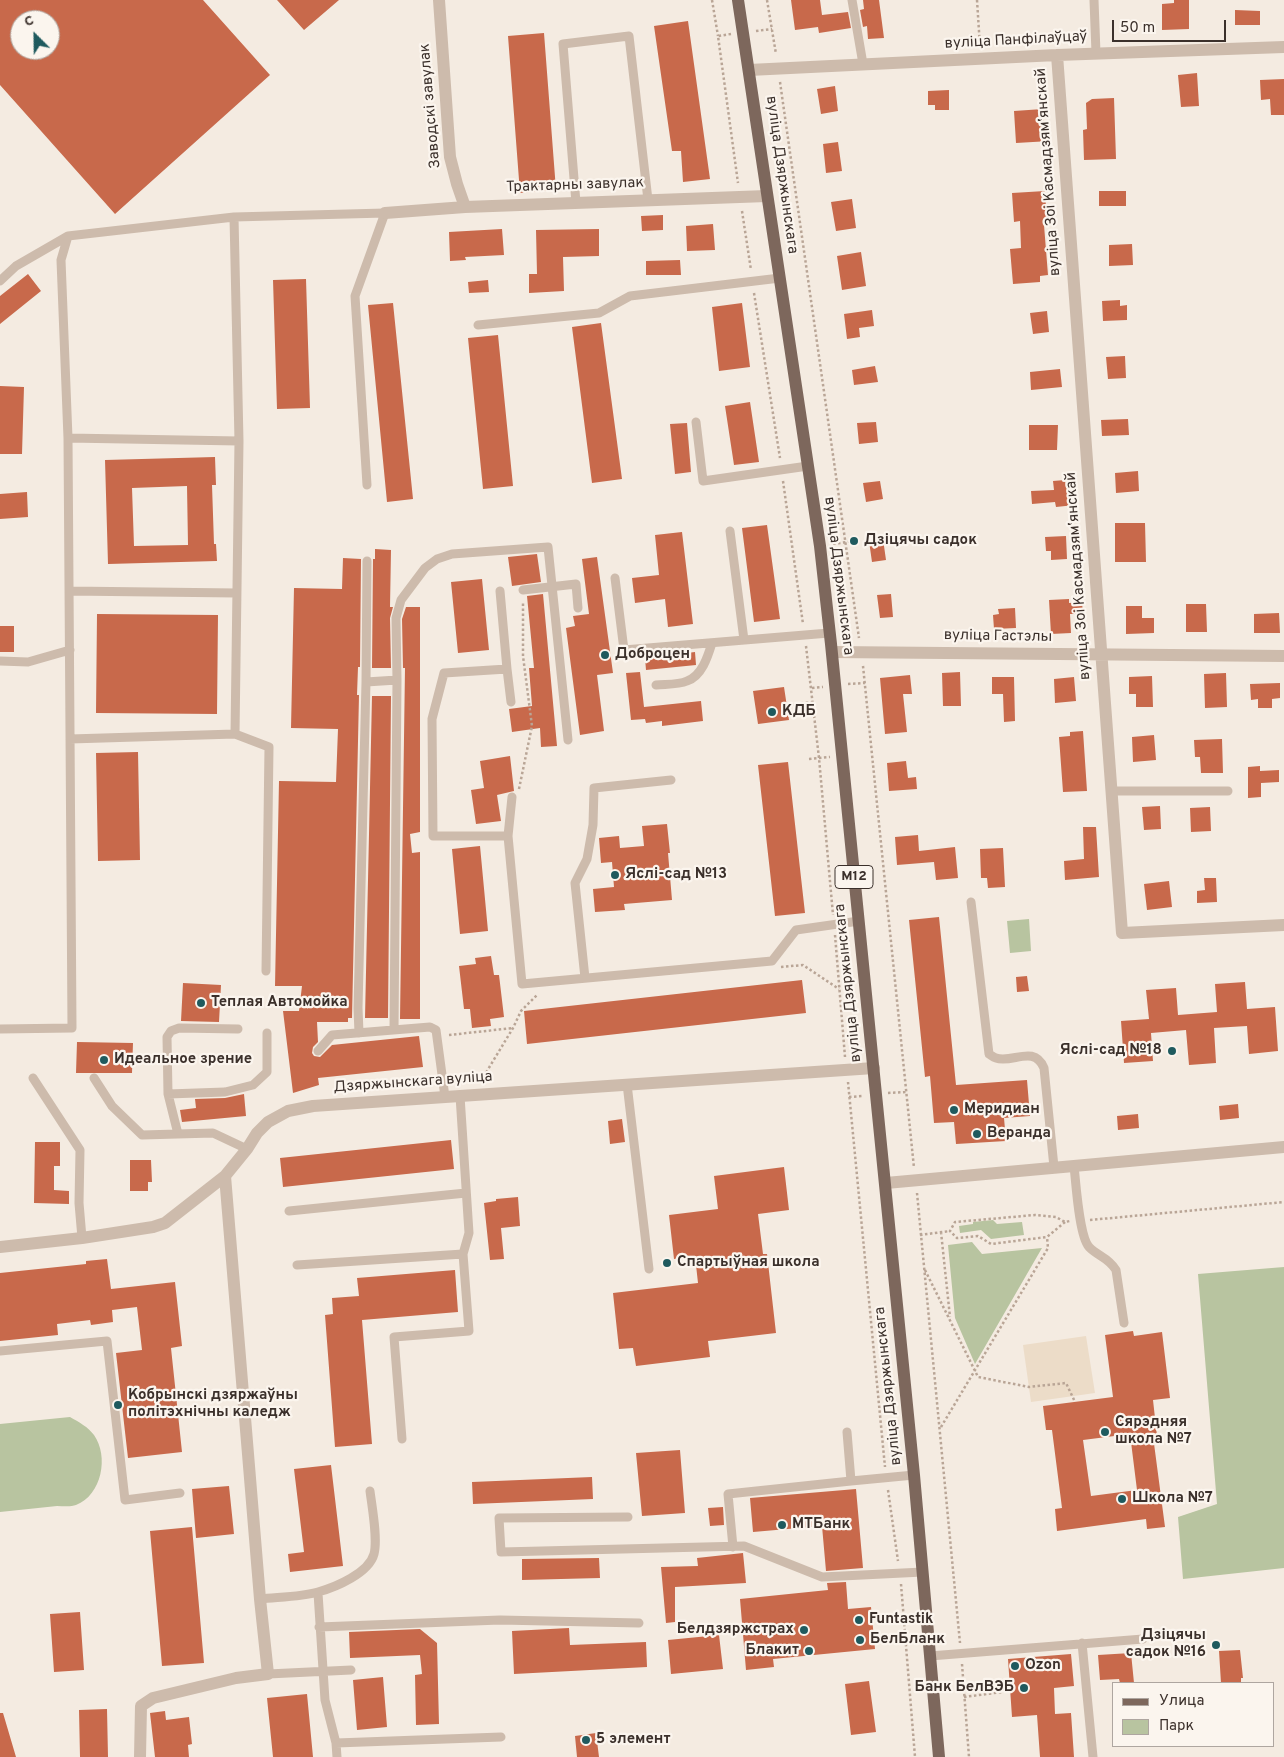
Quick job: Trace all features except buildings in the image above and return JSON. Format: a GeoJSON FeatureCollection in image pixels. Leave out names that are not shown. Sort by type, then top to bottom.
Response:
{"type":"FeatureCollection","features":[{"type":"Feature","properties":{"kind":"main road","name":"вуліца Дзяржынскага"},"geometry":{"type":"LineString","coordinates":[[738,0],[820,546],[830,633],[886,1183],[939,1757]]}},
{"type":"Feature","properties":{"kind":"street","name":"Заводскі завулак"},"geometry":{"type":"LineString","coordinates":[[439,0],[450,156],[465,207]]}},
{"type":"Feature","properties":{"kind":"street","name":"вуліца Панфілаўцаў"},"geometry":{"type":"LineString","coordinates":[[749,70],[1057,54],[1284,47]]}},
{"type":"Feature","properties":{"kind":"street","name":"вуліца Зоі Касмадзямʼянскай"},"geometry":{"type":"LineString","coordinates":[[1057,54],[1122,933],[1284,925]]}},
{"type":"Feature","properties":{"kind":"street","name":"Трактарны завулак"},"geometry":{"type":"LineString","coordinates":[[385,213],[465,207],[767,196]]}},
{"type":"Feature","properties":{"kind":"street","name":"вуліца Гастэлы"},"geometry":{"type":"LineString","coordinates":[[832,652],[1284,656]]}},
{"type":"Feature","properties":{"kind":"street","name":"Дзяржынскага вуліца"},"geometry":{"type":"LineString","coordinates":[[0,1247],[82,1238],[153,1226],[165,1222],[225,1176],[247,1149],[257,1133],[268,1122],[288,1111],[313,1106],[874,1068]]}},
{"type":"Feature","properties":{"kind":"street"},"geometry":{"type":"LineString","coordinates":[[886,1183],[1284,1147]]}},
{"type":"Feature","properties":{"kind":"street"},"geometry":{"type":"LineString","coordinates":[[140,1757],[140,1706],[153,1698],[209,1684],[268,1674],[260,1599],[225,1176]]}},
{"type":"Feature","properties":{"kind":"lane"},"geometry":{"type":"LineString","coordinates":[[852,0],[863,64]]}},
{"type":"Feature","properties":{"kind":"lane"},"geometry":{"type":"LineString","coordinates":[[1094,0],[1096,53]]}},
{"type":"Feature","properties":{"kind":"lane"},"geometry":{"type":"LineString","coordinates":[[576,203],[563,44],[629,36],[648,200]]}},
{"type":"Feature","properties":{"kind":"lane"},"geometry":{"type":"LineString","coordinates":[[0,282],[16,266],[68,236],[234,217],[385,213],[355,296],[367,485]]}},
{"type":"Feature","properties":{"kind":"lane"},"geometry":{"type":"LineString","coordinates":[[234,217],[239,441],[235,734]]}},
{"type":"Feature","properties":{"kind":"lane"},"geometry":{"type":"LineString","coordinates":[[0,1029],[72,1028],[68,438],[60,260],[68,236]]}},
{"type":"Feature","properties":{"kind":"lane"},"geometry":{"type":"LineString","coordinates":[[478,325],[599,313],[630,296],[780,278]]}},
{"type":"Feature","properties":{"kind":"lane"},"geometry":{"type":"LineString","coordinates":[[696,422],[703,481],[808,466]]}},
{"type":"Feature","properties":{"kind":"lane"},"geometry":{"type":"LineString","coordinates":[[68,438],[239,441]]}},
{"type":"Feature","properties":{"kind":"lane"},"geometry":{"type":"LineString","coordinates":[[730,531],[744,640]]}},
{"type":"Feature","properties":{"kind":"lane"},"geometry":{"type":"LineString","coordinates":[[394,1030],[396,618],[401,600],[425,568],[437,559],[465,552],[548,547],[568,740]]}},
{"type":"Feature","properties":{"kind":"lane"},"geometry":{"type":"LineString","coordinates":[[359,1032],[367,561]]}},
{"type":"Feature","properties":{"kind":"lane"},"geometry":{"type":"LineString","coordinates":[[615,578],[624,650],[830,633]]}},
{"type":"Feature","properties":{"kind":"lane"},"geometry":{"type":"LineString","coordinates":[[523,590],[576,584],[578,608]]}},
{"type":"Feature","properties":{"kind":"lane"},"geometry":{"type":"LineString","coordinates":[[69,591],[236,593]]}},
{"type":"Feature","properties":{"kind":"lane"},"geometry":{"type":"LineString","coordinates":[[500,591],[511,702]]}},
{"type":"Feature","properties":{"kind":"lane"},"geometry":{"type":"LineString","coordinates":[[656,685],[688,681],[697,675],[706,661],[712,643]]}},
{"type":"Feature","properties":{"kind":"lane"},"geometry":{"type":"LineString","coordinates":[[0,661],[28,662],[70,650]]}},
{"type":"Feature","properties":{"kind":"lane"},"geometry":{"type":"LineString","coordinates":[[507,669],[444,673],[432,719],[433,836],[508,836]]}},
{"type":"Feature","properties":{"kind":"lane"},"geometry":{"type":"LineString","coordinates":[[366,682],[397,680]]}},
{"type":"Feature","properties":{"kind":"lane"},"geometry":{"type":"LineString","coordinates":[[70,739],[235,734],[269,747],[266,971]]}},
{"type":"Feature","properties":{"kind":"lane"},"geometry":{"type":"LineString","coordinates":[[585,978],[575,883],[587,859],[593,825],[594,788],[671,780]]}},
{"type":"Feature","properties":{"kind":"lane"},"geometry":{"type":"LineString","coordinates":[[1112,791],[1228,791]]}},
{"type":"Feature","properties":{"kind":"lane"},"geometry":{"type":"LineString","coordinates":[[512,797],[508,836],[522,984],[772,960],[796,930],[859,921]]}},
{"type":"Feature","properties":{"kind":"lane"},"geometry":{"type":"LineString","coordinates":[[971,902],[989,1054],[997,1059],[1029,1056],[1037,1058],[1042,1062],[1054,1167]]}},
{"type":"Feature","properties":{"kind":"lane"},"geometry":{"type":"LineString","coordinates":[[318,1051],[332,1035],[430,1027],[436,1030],[445,1097]]}},
{"type":"Feature","properties":{"kind":"lane"},"geometry":{"type":"LineString","coordinates":[[178,1134],[168,1094],[167,1036],[170,1031],[179,1028],[238,1029]]}},
{"type":"Feature","properties":{"kind":"lane"},"geometry":{"type":"LineString","coordinates":[[168,1094],[225,1092],[253,1085],[267,1072],[267,1033]]}},
{"type":"Feature","properties":{"kind":"lane"},"geometry":{"type":"LineString","coordinates":[[33,1078],[80,1150],[78,1204],[82,1238]]}},
{"type":"Feature","properties":{"kind":"lane"},"geometry":{"type":"LineString","coordinates":[[94,1078],[112,1106],[142,1135],[213,1133],[247,1149]]}},
{"type":"Feature","properties":{"kind":"lane"},"geometry":{"type":"LineString","coordinates":[[627,1084],[650,1269]]}},
{"type":"Feature","properties":{"kind":"lane"},"geometry":{"type":"LineString","coordinates":[[402,1439],[394,1337],[469,1331],[463,1254],[470,1233],[466,1192],[466,1095]]}},
{"type":"Feature","properties":{"kind":"lane"},"geometry":{"type":"LineString","coordinates":[[1074,1166],[1081,1220],[1086,1242],[1090,1247],[1112,1262],[1116,1270],[1124,1323]]}},
{"type":"Feature","properties":{"kind":"lane"},"geometry":{"type":"LineString","coordinates":[[289,1211],[466,1192]]}},
{"type":"Feature","properties":{"kind":"lane"},"geometry":{"type":"LineString","coordinates":[[297,1266],[463,1254]]}},
{"type":"Feature","properties":{"kind":"lane"},"geometry":{"type":"LineString","coordinates":[[0,1351],[108,1341],[125,1500],[180,1493]]}},
{"type":"Feature","properties":{"kind":"lane"},"geometry":{"type":"LineString","coordinates":[[848,1432],[851,1481]]}},
{"type":"Feature","properties":{"kind":"lane"},"geometry":{"type":"LineString","coordinates":[[733,1547],[728,1494],[914,1475]]}},
{"type":"Feature","properties":{"kind":"lane"},"geometry":{"type":"LineString","coordinates":[[260,1599],[318,1593],[352,1578],[365,1568],[374,1554],[370,1492]]}},
{"type":"Feature","properties":{"kind":"lane"},"geometry":{"type":"LineString","coordinates":[[628,1517],[499,1518],[501,1552],[744,1546],[822,1577],[923,1572]]}},
{"type":"Feature","properties":{"kind":"lane"},"geometry":{"type":"LineString","coordinates":[[318,1593],[325,1700],[336,1743],[337,1757]]}},
{"type":"Feature","properties":{"kind":"lane"},"geometry":{"type":"LineString","coordinates":[[320,1627],[500,1620],[638,1623]]}},
{"type":"Feature","properties":{"kind":"lane"},"geometry":{"type":"LineString","coordinates":[[930,1656],[1143,1639]]}},
{"type":"Feature","properties":{"kind":"lane"},"geometry":{"type":"LineString","coordinates":[[1082,1643],[1093,1757]]}},
{"type":"Feature","properties":{"kind":"lane"},"geometry":{"type":"LineString","coordinates":[[268,1674],[351,1670]]}},
{"type":"Feature","properties":{"kind":"lane"},"geometry":{"type":"LineString","coordinates":[[336,1743],[501,1737]]}},
{"type":"Feature","properties":{"kind":"path"},"geometry":{"type":"LineString","coordinates":[[712,0],[752,281],[782,470],[813,702],[846,1071],[886,1478],[900,1574],[915,1757]]}},
{"type":"Feature","properties":{"kind":"path"},"geometry":{"type":"LineString","coordinates":[[767,0],[861,652],[940,1429],[969,1757]]}},
{"type":"Feature","properties":{"kind":"path"},"geometry":{"type":"LineString","coordinates":[[977,0],[980,48]]}},
{"type":"Feature","properties":{"kind":"path"},"geometry":{"type":"LineString","coordinates":[[718,36],[772,29]]}},
{"type":"Feature","properties":{"kind":"path"},"geometry":{"type":"LineString","coordinates":[[820,546],[854,541]]}},
{"type":"Feature","properties":{"kind":"path"},"geometry":{"type":"LineString","coordinates":[[512,797],[519,792],[532,726],[523,656],[523,590]]}},
{"type":"Feature","properties":{"kind":"path"},"geometry":{"type":"LineString","coordinates":[[786,705],[813,702]]}},
{"type":"Feature","properties":{"kind":"path"},"geometry":{"type":"LineString","coordinates":[[809,759],[842,755]]}},
{"type":"Feature","properties":{"kind":"path"},"geometry":{"type":"LineString","coordinates":[[774,968],[803,965],[840,990]]}},
{"type":"Feature","properties":{"kind":"path"},"geometry":{"type":"LineString","coordinates":[[466,1095],[514,1028],[521,1011],[539,992]]}},
{"type":"Feature","properties":{"kind":"path"},"geometry":{"type":"LineString","coordinates":[[437,1036],[514,1028]]}},
{"type":"Feature","properties":{"kind":"path"},"geometry":{"type":"LineString","coordinates":[[950,1231],[957,1238],[978,1236],[992,1244],[1047,1237],[1065,1222],[1284,1202]]}},
{"type":"Feature","properties":{"kind":"path"},"geometry":{"type":"LineString","coordinates":[[950,1231],[955,1222],[994,1218],[1003,1219],[1035,1215],[1056,1217],[1065,1222]]}},
{"type":"Feature","properties":{"kind":"path"},"geometry":{"type":"LineString","coordinates":[[920,1235],[950,1231]]}},
{"type":"Feature","properties":{"kind":"path"},"geometry":{"type":"LineString","coordinates":[[941,1232],[950,1321]]}},
{"type":"Feature","properties":{"kind":"path"},"geometry":{"type":"LineString","coordinates":[[940,1429],[1048,1248],[1047,1237]]}},
{"type":"Feature","properties":{"kind":"path"},"geometry":{"type":"LineString","coordinates":[[924,1266],[978,1377],[1029,1387],[1066,1383],[1075,1402]]}},
{"type":"Feature","properties":{"kind":"path"},"geometry":{"type":"LineString","coordinates":[[964,1697],[1010,1691]]}},
{"type":"Feature","properties":{"kind":"green space"},"geometry":{"type":"Polygon","coordinates":[[[1029,919],[1031,951],[1010,953],[1007,921],[1029,919]]]}},
{"type":"Feature","properties":{"kind":"green space"},"geometry":{"type":"Polygon","coordinates":[[[993,1220],[997,1224],[1022,1222],[1024,1235],[991,1239],[981,1230],[960,1233],[959,1226],[973,1224],[973,1222],[993,1220]]]}},
{"type":"Feature","properties":{"kind":"green space"},"geometry":{"type":"Polygon","coordinates":[[[972,1242],[982,1254],[1042,1248],[975,1364],[955,1318],[948,1245],[972,1242]]]}},
{"type":"Feature","properties":{"kind":"green space"},"geometry":{"type":"Polygon","coordinates":[[[1284,1267],[1284,1568],[1183,1579],[1178,1517],[1217,1504],[1198,1274],[1284,1267]]]}},
{"type":"Feature","properties":{"kind":"green space"},"geometry":{"type":"Polygon","coordinates":[[[70,1417],[89,1430],[99,1444],[102,1464],[97,1484],[92,1493],[85,1500],[74,1506],[0,1512],[0,1424],[70,1417]]]}},
{"type":"Feature","properties":{"kind":"shaded area"},"geometry":{"type":"Polygon","coordinates":[[[1086,1336],[1095,1393],[1031,1402],[1023,1345],[1086,1336]]]}},
{"type":"Feature","properties":{"kind":"place","name":"Дзіцячы садок"},"geometry":{"type":"Point","coordinates":[854,541]}},
{"type":"Feature","properties":{"kind":"place","name":"Доброцен"},"geometry":{"type":"Point","coordinates":[605,655]}},
{"type":"Feature","properties":{"kind":"place","name":"КДБ"},"geometry":{"type":"Point","coordinates":[772,712]}},
{"type":"Feature","properties":{"kind":"place","name":"Яслі-сад №13"},"geometry":{"type":"Point","coordinates":[615,875]}},
{"type":"Feature","properties":{"kind":"place","name":"Теплая Автомойка"},"geometry":{"type":"Point","coordinates":[201,1003]}},
{"type":"Feature","properties":{"kind":"place","name":"Яслі-сад №18"},"geometry":{"type":"Point","coordinates":[1172,1051]}},
{"type":"Feature","properties":{"kind":"place","name":"Идеальное зрение"},"geometry":{"type":"Point","coordinates":[104,1060]}},
{"type":"Feature","properties":{"kind":"place","name":"Меридиан"},"geometry":{"type":"Point","coordinates":[954,1110]}},
{"type":"Feature","properties":{"kind":"place","name":"Веранда"},"geometry":{"type":"Point","coordinates":[977,1134]}},
{"type":"Feature","properties":{"kind":"place","name":"Спартыўная школа"},"geometry":{"type":"Point","coordinates":[667,1263]}},
{"type":"Feature","properties":{"kind":"place","name":"Кобрынскі дзяржаўны політэхнічны каледж"},"geometry":{"type":"Point","coordinates":[118,1405]}},
{"type":"Feature","properties":{"kind":"place","name":"Сярэдняя школа №7"},"geometry":{"type":"Point","coordinates":[1105,1432]}},
{"type":"Feature","properties":{"kind":"place","name":"Школа №7"},"geometry":{"type":"Point","coordinates":[1122,1499]}},
{"type":"Feature","properties":{"kind":"place","name":"МТБанк"},"geometry":{"type":"Point","coordinates":[782,1525]}},
{"type":"Feature","properties":{"kind":"place","name":"Funtastik"},"geometry":{"type":"Point","coordinates":[859,1620]}},
{"type":"Feature","properties":{"kind":"place","name":"Белдзяржстрах"},"geometry":{"type":"Point","coordinates":[804,1630]}},
{"type":"Feature","properties":{"kind":"place","name":"БелБланк"},"geometry":{"type":"Point","coordinates":[860,1640]}},
{"type":"Feature","properties":{"kind":"place","name":"Дзіцячы садок №16"},"geometry":{"type":"Point","coordinates":[1216,1645]}},
{"type":"Feature","properties":{"kind":"place","name":"Блакит"},"geometry":{"type":"Point","coordinates":[809,1651]}},
{"type":"Feature","properties":{"kind":"place","name":"Ozon"},"geometry":{"type":"Point","coordinates":[1015,1666]}},
{"type":"Feature","properties":{"kind":"place","name":"Банк БелВЭБ"},"geometry":{"type":"Point","coordinates":[1024,1688]}},
{"type":"Feature","properties":{"kind":"place","name":"5 элемент"},"geometry":{"type":"Point","coordinates":[586,1740]}}]}
